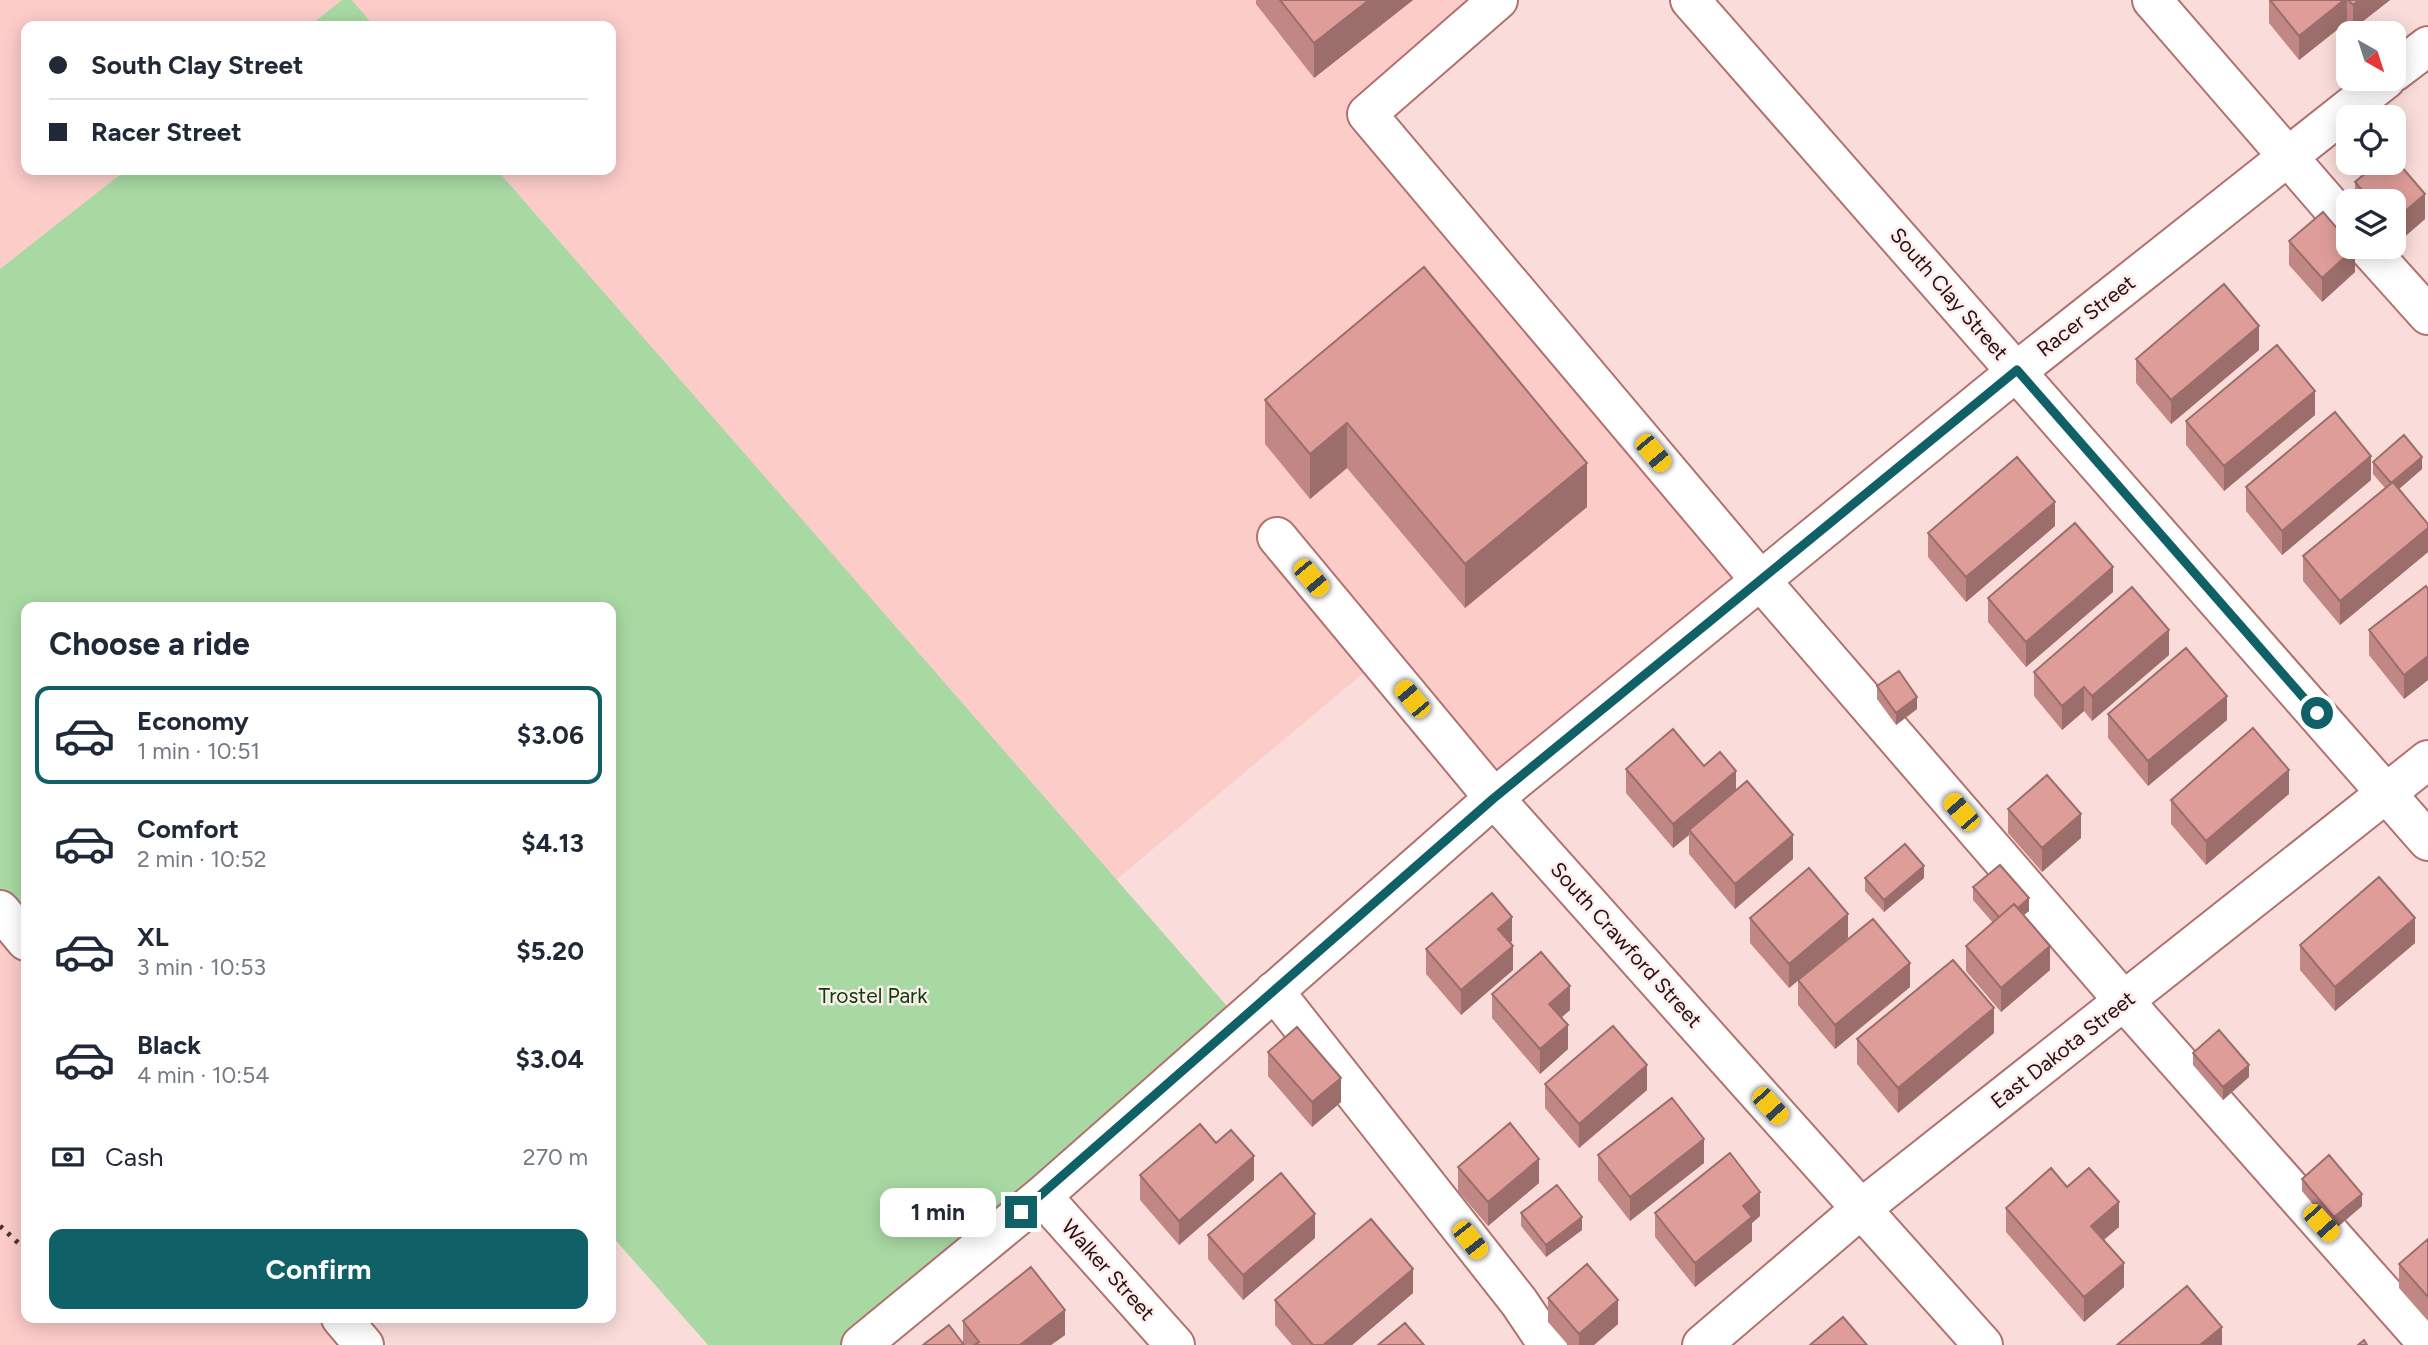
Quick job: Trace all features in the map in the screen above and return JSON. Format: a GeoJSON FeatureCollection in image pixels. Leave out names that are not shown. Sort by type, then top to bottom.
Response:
{"type":"FeatureCollection","features":[{"type":"Feature","properties":{"kind":"street"},"geometry":{"type":"LineString","coordinates":[[1498,0],[1367,114],[1761,580],[2124,1001],[2428,1343]]}},
{"type":"Feature","properties":{"kind":"street","name":"South Clay Street"},"geometry":{"type":"LineString","coordinates":[[1690,0],[2428,841]]}},
{"type":"Feature","properties":{"kind":"street"},"geometry":{"type":"LineString","coordinates":[[2152,0],[2336,212]]}},
{"type":"Feature","properties":{"kind":"street"},"geometry":{"type":"LineString","coordinates":[[2406,63],[2428,46]]}},
{"type":"Feature","properties":{"kind":"street","name":"Racer Street"},"geometry":{"type":"LineString","coordinates":[[862,1345],[1042,1196],[1494,798],[2017,370],[2371,91]]}},
{"type":"Feature","properties":{"kind":"street"},"geometry":{"type":"LineString","coordinates":[[2378,259],[2428,315]]}},
{"type":"Feature","properties":{"kind":"street","name":"South Crawford Street"},"geometry":{"type":"LineString","coordinates":[[1277,537],[1494,798],[1983,1345]]}},
{"type":"Feature","properties":{"kind":"street","name":"East Dakota Street"},"geometry":{"type":"LineString","coordinates":[[1702,1345],[1862,1208],[2428,760]]}},
{"type":"Feature","properties":{"kind":"street"},"geometry":{"type":"LineString","coordinates":[[0,910],[21,935]]}},
{"type":"Feature","properties":{"kind":"street"},"geometry":{"type":"LineString","coordinates":[[1274,991],[1519,1301],[1548,1345]]}},
{"type":"Feature","properties":{"kind":"street","name":"Walker Street"},"geometry":{"type":"LineString","coordinates":[[1042,1196],[1175,1345]]}},
{"type":"Feature","properties":{"kind":"street"},"geometry":{"type":"LineString","coordinates":[[345,1323],[364,1345]]}},
{"type":"Feature","properties":{"kind":"shaded area"},"geometry":{"type":"Polygon","coordinates":[[[0,0],[342,0],[315,21],[21,21],[21,175],[120,175],[0,269],[0,0]]]}},
{"type":"Feature","properties":{"kind":"shaded area"},"geometry":{"type":"Polygon","coordinates":[[[352,0],[1498,0],[1368,114],[1761,581],[1494,798],[1379,660],[1116,880],[501,175],[616,175],[616,21],[370,21],[352,0]]]}},
{"type":"Feature","properties":{"kind":"shaded area"},"geometry":{"type":"Polygon","coordinates":[[[0,910],[21,935],[21,1323],[345,1323],[364,1345],[0,1345],[0,910]]]}},
{"type":"Feature","properties":{"kind":"green space"},"geometry":{"type":"Polygon","coordinates":[[[342,0],[352,0],[370,21],[315,21],[342,0]]]}},
{"type":"Feature","properties":{"kind":"green space","name":"Trostel Park"},"geometry":{"type":"Polygon","coordinates":[[[120,175],[501,175],[1240,1021],[861,1345],[708,1345],[616,1241],[616,602],[21,602],[21,935],[0,910],[0,269],[120,175]]]}},
{"type":"Feature","properties":{"kind":"building"},"geometry":{"type":"Polygon","coordinates":[[[1280,0],[1369,0],[1314,43],[1280,0]]]}},
{"type":"Feature","properties":{"kind":"building"},"geometry":{"type":"Polygon","coordinates":[[[2270,0],[2344,0],[2299,36],[2270,0]]]}},
{"type":"Feature","properties":{"kind":"building"},"geometry":{"type":"Polygon","coordinates":[[[2406,172],[2425,194],[2406,211],[2406,189],[2361,189],[2355,182],[2363,175],[2406,175],[2406,172]]]}},
{"type":"Feature","properties":{"kind":"building"},"geometry":{"type":"Polygon","coordinates":[[[2323,212],[2336,227],[2336,259],[2343,259],[2322,278],[2289,241],[2323,212]]]}},
{"type":"Feature","properties":{"kind":"building"},"geometry":{"type":"Polygon","coordinates":[[[1424,267],[1587,463],[1465,564],[1347,423],[1310,454],[1265,400],[1424,267]]]}},
{"type":"Feature","properties":{"kind":"building"},"geometry":{"type":"Polygon","coordinates":[[[2224,284],[2259,326],[2171,400],[2136,359],[2224,284]]]}},
{"type":"Feature","properties":{"kind":"building"},"geometry":{"type":"Polygon","coordinates":[[[2277,345],[2315,391],[2224,466],[2186,421],[2277,345]]]}},
{"type":"Feature","properties":{"kind":"building"},"geometry":{"type":"Polygon","coordinates":[[[2335,412],[2371,456],[2282,531],[2246,487],[2335,412]]]}},
{"type":"Feature","properties":{"kind":"building"},"geometry":{"type":"Polygon","coordinates":[[[2404,435],[2422,457],[2391,483],[2373,462],[2404,435]]]}},
{"type":"Feature","properties":{"kind":"building"},"geometry":{"type":"Polygon","coordinates":[[[2017,457],[2055,502],[1966,577],[1928,533],[2017,457]]]}},
{"type":"Feature","properties":{"kind":"building"},"geometry":{"type":"Polygon","coordinates":[[[2393,482],[2428,524],[2428,528],[2340,601],[2303,556],[2393,482]]]}},
{"type":"Feature","properties":{"kind":"building"},"geometry":{"type":"Polygon","coordinates":[[[2075,523],[2113,567],[2026,642],[1988,598],[2075,523]]]}},
{"type":"Feature","properties":{"kind":"building"},"geometry":{"type":"Polygon","coordinates":[[[2426,586],[2428,656],[2404,675],[2369,630],[2426,586]]]}},
{"type":"Feature","properties":{"kind":"building"},"geometry":{"type":"Polygon","coordinates":[[[2132,587],[2169,630],[2092,696],[2084,687],[2062,706],[2034,672],[2132,587]]]}},
{"type":"Feature","properties":{"kind":"building"},"geometry":{"type":"Polygon","coordinates":[[[2186,648],[2227,696],[2148,761],[2108,714],[2186,648]]]}},
{"type":"Feature","properties":{"kind":"building"},"geometry":{"type":"Polygon","coordinates":[[[1899,671],[1917,697],[1896,713],[1877,686],[1899,671]]]}},
{"type":"Feature","properties":{"kind":"building"},"geometry":{"type":"Polygon","coordinates":[[[2253,728],[2289,770],[2206,841],[2171,800],[2253,728]]]}},
{"type":"Feature","properties":{"kind":"building"},"geometry":{"type":"Polygon","coordinates":[[[1673,729],[1704,766],[1720,752],[1736,771],[1673,824],[1626,769],[1673,729]]]}},
{"type":"Feature","properties":{"kind":"building"},"geometry":{"type":"Polygon","coordinates":[[[2047,775],[2081,814],[2042,848],[2008,809],[2047,775]]]}},
{"type":"Feature","properties":{"kind":"building"},"geometry":{"type":"Polygon","coordinates":[[[1747,781],[1793,835],[1735,884],[1689,830],[1747,781]]]}},
{"type":"Feature","properties":{"kind":"building"},"geometry":{"type":"Polygon","coordinates":[[[1905,844],[1924,866],[1884,900],[1865,878],[1905,844]]]}},
{"type":"Feature","properties":{"kind":"building"},"geometry":{"type":"Polygon","coordinates":[[[2000,865],[2029,898],[2018,908],[2014,904],[1999,917],[1973,887],[2000,865]]]}},
{"type":"Feature","properties":{"kind":"building"},"geometry":{"type":"Polygon","coordinates":[[[1809,868],[1848,914],[1789,964],[1750,918],[1809,868]]]}},
{"type":"Feature","properties":{"kind":"building"},"geometry":{"type":"Polygon","coordinates":[[[2379,877],[2415,918],[2335,987],[2300,945],[2379,877]]]}},
{"type":"Feature","properties":{"kind":"building"},"geometry":{"type":"Polygon","coordinates":[[[1492,893],[1512,917],[1498,929],[1513,946],[1461,990],[1426,949],[1492,893]]]}},
{"type":"Feature","properties":{"kind":"building"},"geometry":{"type":"Polygon","coordinates":[[[2014,904],[2050,946],[2001,988],[1966,946],[2014,904]]]}},
{"type":"Feature","properties":{"kind":"building"},"geometry":{"type":"Polygon","coordinates":[[[1873,919],[1910,963],[1835,1025],[1798,980],[1873,919]]]}},
{"type":"Feature","properties":{"kind":"building"},"geometry":{"type":"Polygon","coordinates":[[[1541,952],[1570,986],[1549,1004],[1568,1025],[1540,1049],[1492,994],[1541,952]]]}},
{"type":"Feature","properties":{"kind":"building"},"geometry":{"type":"Polygon","coordinates":[[[1953,960],[1994,1008],[1898,1088],[1857,1039],[1953,960]]]}},
{"type":"Feature","properties":{"kind":"building"},"geometry":{"type":"Polygon","coordinates":[[[1613,1026],[1647,1065],[1579,1124],[1545,1084],[1613,1026]]]}},
{"type":"Feature","properties":{"kind":"building"},"geometry":{"type":"Polygon","coordinates":[[[1297,1027],[1341,1078],[1312,1102],[1268,1052],[1297,1027]]]}},
{"type":"Feature","properties":{"kind":"building"},"geometry":{"type":"Polygon","coordinates":[[[2219,1030],[2249,1065],[2223,1087],[2193,1053],[2219,1030]]]}},
{"type":"Feature","properties":{"kind":"building"},"geometry":{"type":"Polygon","coordinates":[[[1672,1098],[1704,1139],[1630,1197],[1598,1155],[1672,1098]]]}},
{"type":"Feature","properties":{"kind":"building"},"geometry":{"type":"Polygon","coordinates":[[[1510,1123],[1539,1159],[1488,1202],[1458,1167],[1510,1123]]]}},
{"type":"Feature","properties":{"kind":"building"},"geometry":{"type":"Polygon","coordinates":[[[1200,1124],[1216,1143],[1231,1130],[1254,1156],[1179,1221],[1140,1175],[1200,1124]]]}},
{"type":"Feature","properties":{"kind":"building"},"geometry":{"type":"Polygon","coordinates":[[[1730,1153],[1760,1192],[1743,1206],[1752,1217],[1695,1263],[1655,1213],[1730,1153]]]}},
{"type":"Feature","properties":{"kind":"building"},"geometry":{"type":"Polygon","coordinates":[[[2329,1155],[2362,1194],[2334,1217],[2302,1179],[2329,1155]]]}},
{"type":"Feature","properties":{"kind":"building"},"geometry":{"type":"Polygon","coordinates":[[[2051,1168],[2067,1187],[2089,1168],[2119,1202],[2091,1226],[2124,1263],[2084,1297],[2006,1208],[2051,1168]]]}},
{"type":"Feature","properties":{"kind":"building"},"geometry":{"type":"Polygon","coordinates":[[[1281,1173],[1315,1214],[1243,1275],[1208,1235],[1281,1173]]]}},
{"type":"Feature","properties":{"kind":"building"},"geometry":{"type":"Polygon","coordinates":[[[1557,1185],[1582,1217],[1546,1245],[1521,1213],[1557,1185]]]}},
{"type":"Feature","properties":{"kind":"building"},"geometry":{"type":"Polygon","coordinates":[[[1371,1219],[1413,1269],[1323,1345],[1313,1345],[1275,1300],[1371,1219]]]}},
{"type":"Feature","properties":{"kind":"building"},"geometry":{"type":"Polygon","coordinates":[[[2428,1239],[2428,1297],[2399,1264],[2428,1239]]]}},
{"type":"Feature","properties":{"kind":"building"},"geometry":{"type":"Polygon","coordinates":[[[1587,1264],[1618,1300],[1579,1334],[1548,1298],[1587,1264]]]}},
{"type":"Feature","properties":{"kind":"building"},"geometry":{"type":"Polygon","coordinates":[[[1031,1267],[1065,1310],[1020,1345],[974,1345],[979,1342],[963,1321],[1031,1267]]]}},
{"type":"Feature","properties":{"kind":"building"},"geometry":{"type":"Polygon","coordinates":[[[2187,1286],[2222,1327],[2200,1345],[2117,1345],[2187,1286]]]}},
{"type":"Feature","properties":{"kind":"building"},"geometry":{"type":"Polygon","coordinates":[[[1843,1317],[1867,1345],[1810,1345],[1843,1317]]]}},
{"type":"Feature","properties":{"kind":"building"},"geometry":{"type":"Polygon","coordinates":[[[1405,1323],[1424,1345],[1378,1345],[1405,1323]]]}},
{"type":"Feature","properties":{"kind":"building"},"geometry":{"type":"Polygon","coordinates":[[[949,1325],[964,1345],[923,1345],[949,1325]]]}},
{"type":"Feature","properties":{"kind":"railway"},"geometry":{"type":"LineString","coordinates":[[0,1226],[21,1245]]}},
{"type":"Feature","properties":{"kind":"route"},"geometry":{"type":"LineString","coordinates":[[1021,1212],[1494,798],[2017,370],[2317,713]]}}]}
